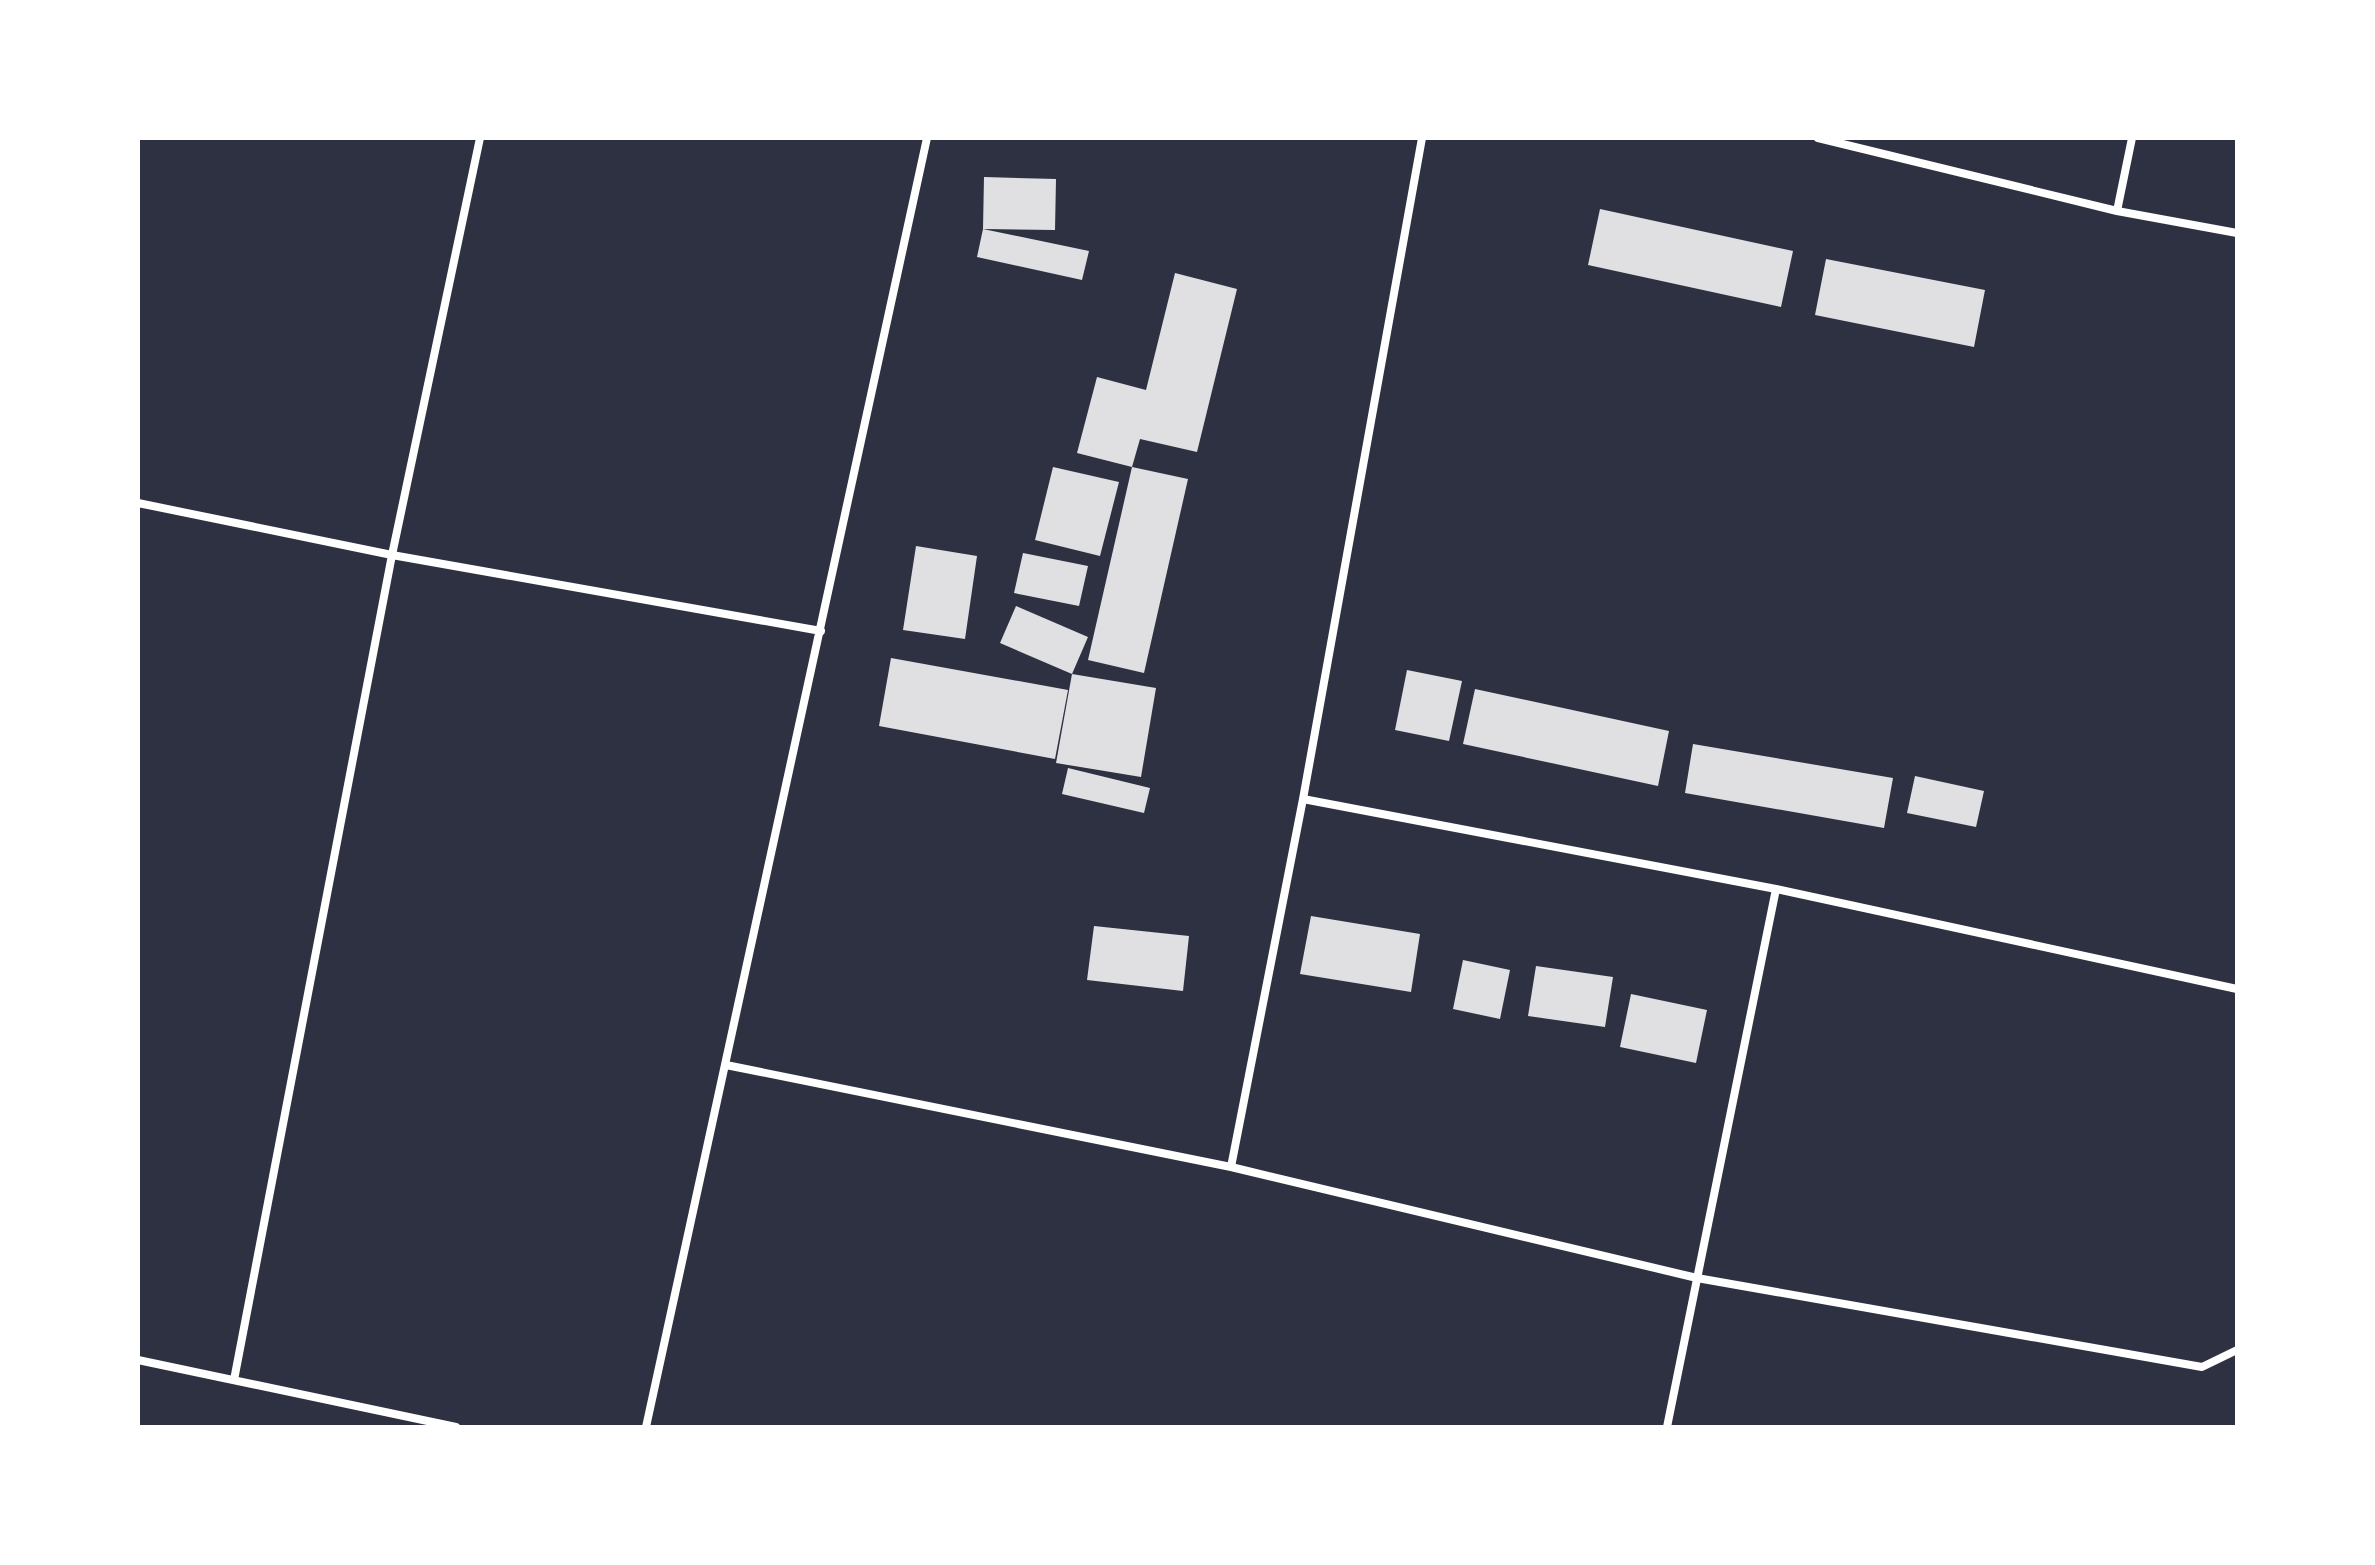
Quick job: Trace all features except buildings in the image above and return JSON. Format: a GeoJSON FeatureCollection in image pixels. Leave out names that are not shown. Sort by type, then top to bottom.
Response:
{"type":"FeatureCollection","features":[{"type":"Feature","properties":{"kind":"street"},"geometry":{"type":"LineString","coordinates":[[234,1380],[392,555],[480,138]]}},
{"type":"Feature","properties":{"kind":"street"},"geometry":{"type":"LineString","coordinates":[[646,1427],[927,138]]}},
{"type":"Feature","properties":{"kind":"street"},"geometry":{"type":"LineString","coordinates":[[1231,1167],[1303,799],[1422,138]]}},
{"type":"Feature","properties":{"kind":"street"},"geometry":{"type":"LineString","coordinates":[[1818,138],[2117,211],[2237,233]]}},
{"type":"Feature","properties":{"kind":"street"},"geometry":{"type":"LineString","coordinates":[[2117,211],[2132,138]]}},
{"type":"Feature","properties":{"kind":"street"},"geometry":{"type":"LineString","coordinates":[[138,503],[392,555],[821,631]]}},
{"type":"Feature","properties":{"kind":"street"},"geometry":{"type":"LineString","coordinates":[[1303,799],[1776,889],[2237,989]]}},
{"type":"Feature","properties":{"kind":"street"},"geometry":{"type":"LineString","coordinates":[[1667,1427],[1776,889]]}},
{"type":"Feature","properties":{"kind":"street"},"geometry":{"type":"LineString","coordinates":[[726,1065],[1231,1167],[1697,1278],[2202,1367],[2237,1350]]}},
{"type":"Feature","properties":{"kind":"street"},"geometry":{"type":"LineString","coordinates":[[138,1360],[456,1427]]}}]}
